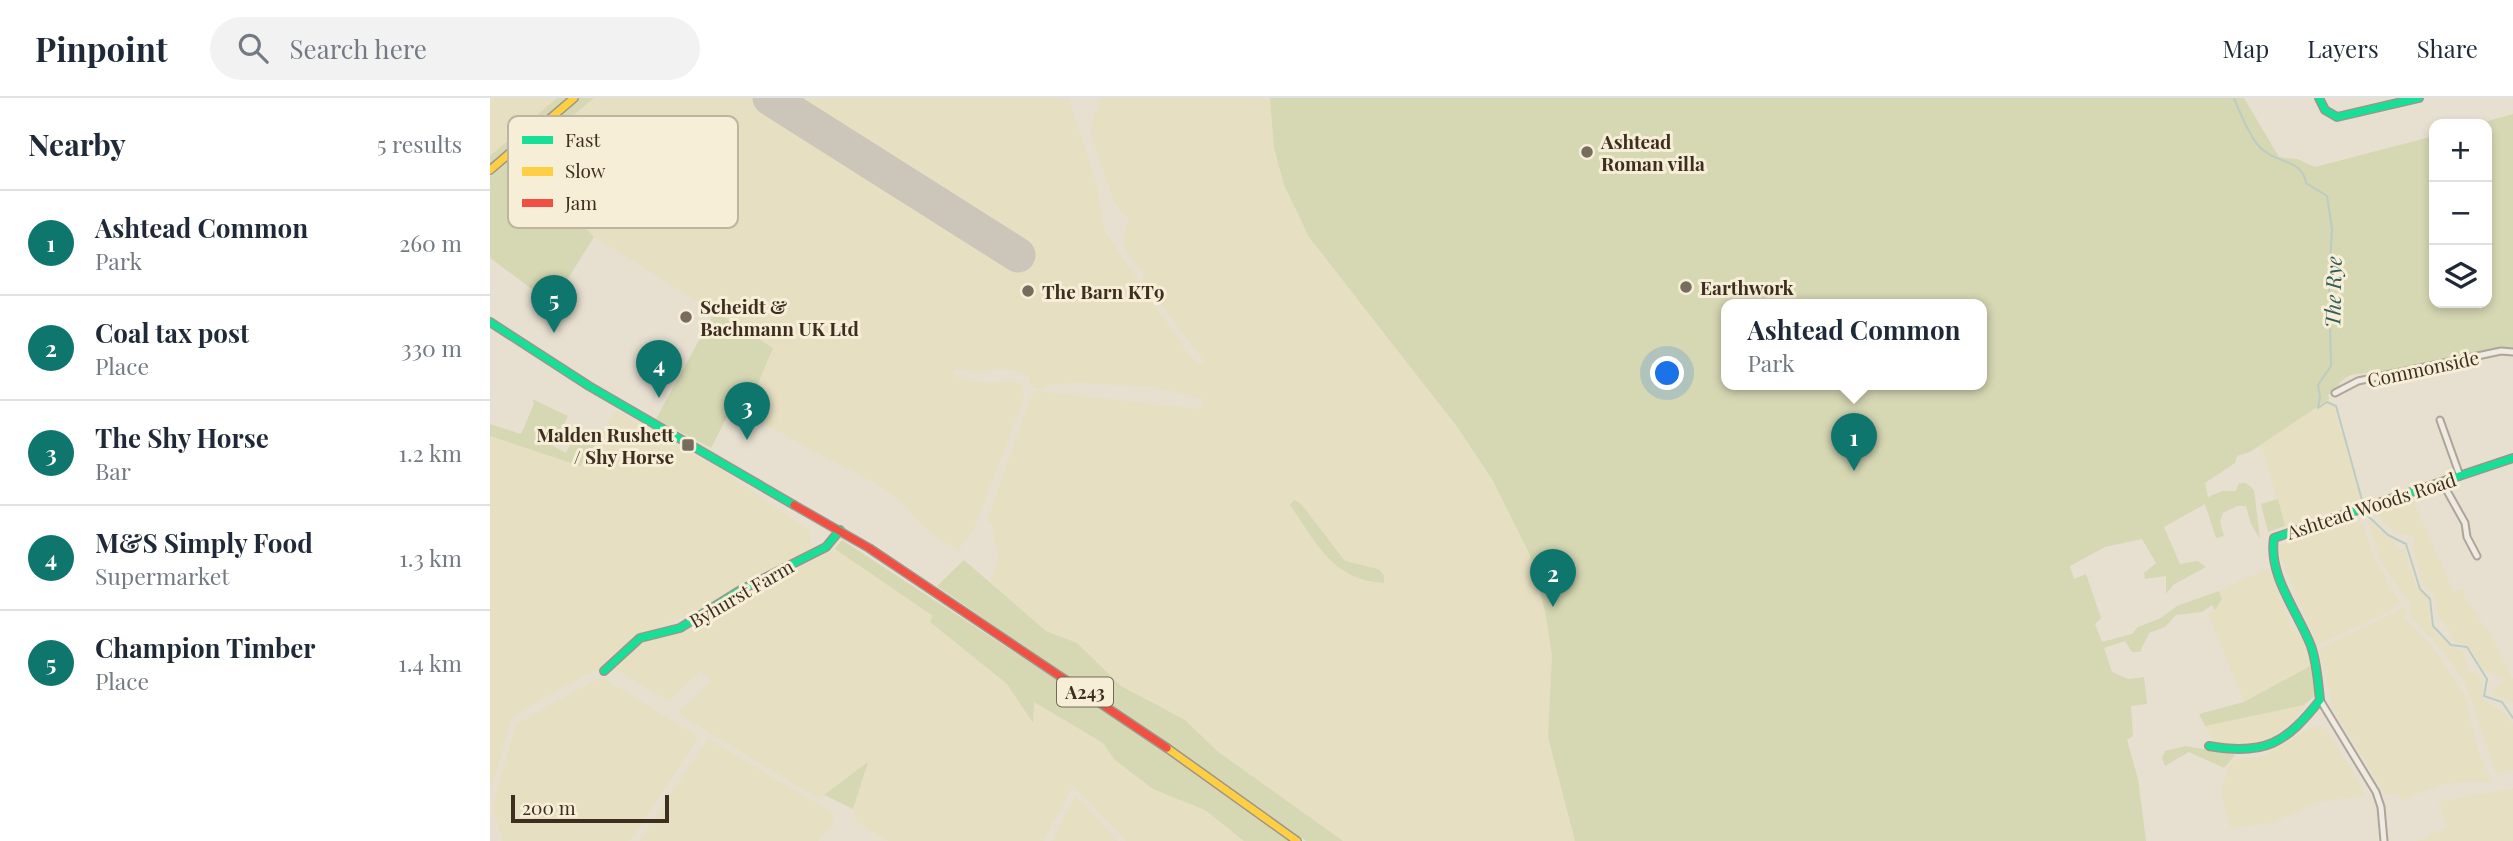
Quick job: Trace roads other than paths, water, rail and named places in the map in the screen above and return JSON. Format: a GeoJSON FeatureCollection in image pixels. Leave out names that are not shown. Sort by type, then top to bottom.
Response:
{"type":"FeatureCollection","features":[{"type":"Feature","properties":{"kind":"main road"},"geometry":{"type":"LineString","coordinates":[[553,116],[574,98]]}},
{"type":"Feature","properties":{"kind":"main road"},"geometry":{"type":"LineString","coordinates":[[2319,98],[2325,110],[2337,117],[2419,98]]}},
{"type":"Feature","properties":{"kind":"main road"},"geometry":{"type":"LineString","coordinates":[[490,170],[508,155]]}},
{"type":"Feature","properties":{"kind":"main road","name":"A243"},"geometry":{"type":"LineString","coordinates":[[490,322],[590,387],[840,530],[1146,734],[1297,841]]}},
{"type":"Feature","properties":{"kind":"main road","name":"Ashtead Woods Road"},"geometry":{"type":"LineString","coordinates":[[2320,700],[2311,647],[2279,572],[2272,541],[2288,532],[2513,458]]}},
{"type":"Feature","properties":{"kind":"main road","name":"Byhurst Farm"},"geometry":{"type":"LineString","coordinates":[[604,671],[640,638],[680,628],[739,591],[826,547],[840,530]]}},
{"type":"Feature","properties":{"kind":"main road"},"geometry":{"type":"LineString","coordinates":[[2209,746],[2258,751],[2272,747],[2294,732],[2320,700]]}},
{"type":"Feature","properties":{"kind":"street","name":"Commonside"},"geometry":{"type":"LineString","coordinates":[[2335,393],[2358,381],[2501,351],[2513,352]]}},
{"type":"Feature","properties":{"kind":"street"},"geometry":{"type":"LineString","coordinates":[[2440,420],[2459,476]]}},
{"type":"Feature","properties":{"kind":"street"},"geometry":{"type":"LineString","coordinates":[[2442,482],[2465,523],[2467,537],[2477,556]]}},
{"type":"Feature","properties":{"kind":"street","name":"Ashtead Woods Road"},"geometry":{"type":"LineString","coordinates":[[2320,700],[2376,792],[2381,807],[2384,841]]}},
{"type":"Feature","properties":{"kind":"waterway","name":"The Rye"},"geometry":{"type":"LineString","coordinates":[[2234,98],[2257,144],[2272,156],[2299,169],[2306,183],[2327,196],[2332,229],[2329,283],[2331,366],[2318,385],[2318,408],[2327,402],[2336,406],[2362,500]]}},
{"type":"Feature","properties":{"kind":"waterway","name":"The Rye"},"geometry":{"type":"LineString","coordinates":[[2368,516],[2388,535],[2406,544],[2420,589],[2430,599],[2433,626],[2451,645],[2467,647],[2487,679],[2484,696],[2502,702],[2513,718]]}},
{"type":"Feature","properties":{"kind":"place","name":"Ashtead Roman villa"},"geometry":{"type":"Point","coordinates":[1587,152]}},
{"type":"Feature","properties":{"kind":"place","name":"Earthwork"},"geometry":{"type":"Point","coordinates":[1686,287]}},
{"type":"Feature","properties":{"kind":"place","name":"The Barn KT9"},"geometry":{"type":"Point","coordinates":[1028,291]}},
{"type":"Feature","properties":{"kind":"place","name":"Scheidt & Bachmann UK Ltd"},"geometry":{"type":"Point","coordinates":[686,317]}},
{"type":"Feature","properties":{"kind":"place","name":"Champion Timber"},"geometry":{"type":"Point","coordinates":[554,333]}},
{"type":"Feature","properties":{"kind":"place","name":"M&S Simply Food"},"geometry":{"type":"Point","coordinates":[659,398]}},
{"type":"Feature","properties":{"kind":"place","name":"The Shy Horse"},"geometry":{"type":"Point","coordinates":[747,440]}},
{"type":"Feature","properties":{"kind":"place","name":"Malden Rushett / Shy Horse"},"geometry":{"type":"Point","coordinates":[688,445]}},
{"type":"Feature","properties":{"kind":"place","name":"Ashtead Common"},"geometry":{"type":"Point","coordinates":[1854,471]}},
{"type":"Feature","properties":{"kind":"place","name":"Coal tax post"},"geometry":{"type":"Point","coordinates":[1553,607]}}]}
